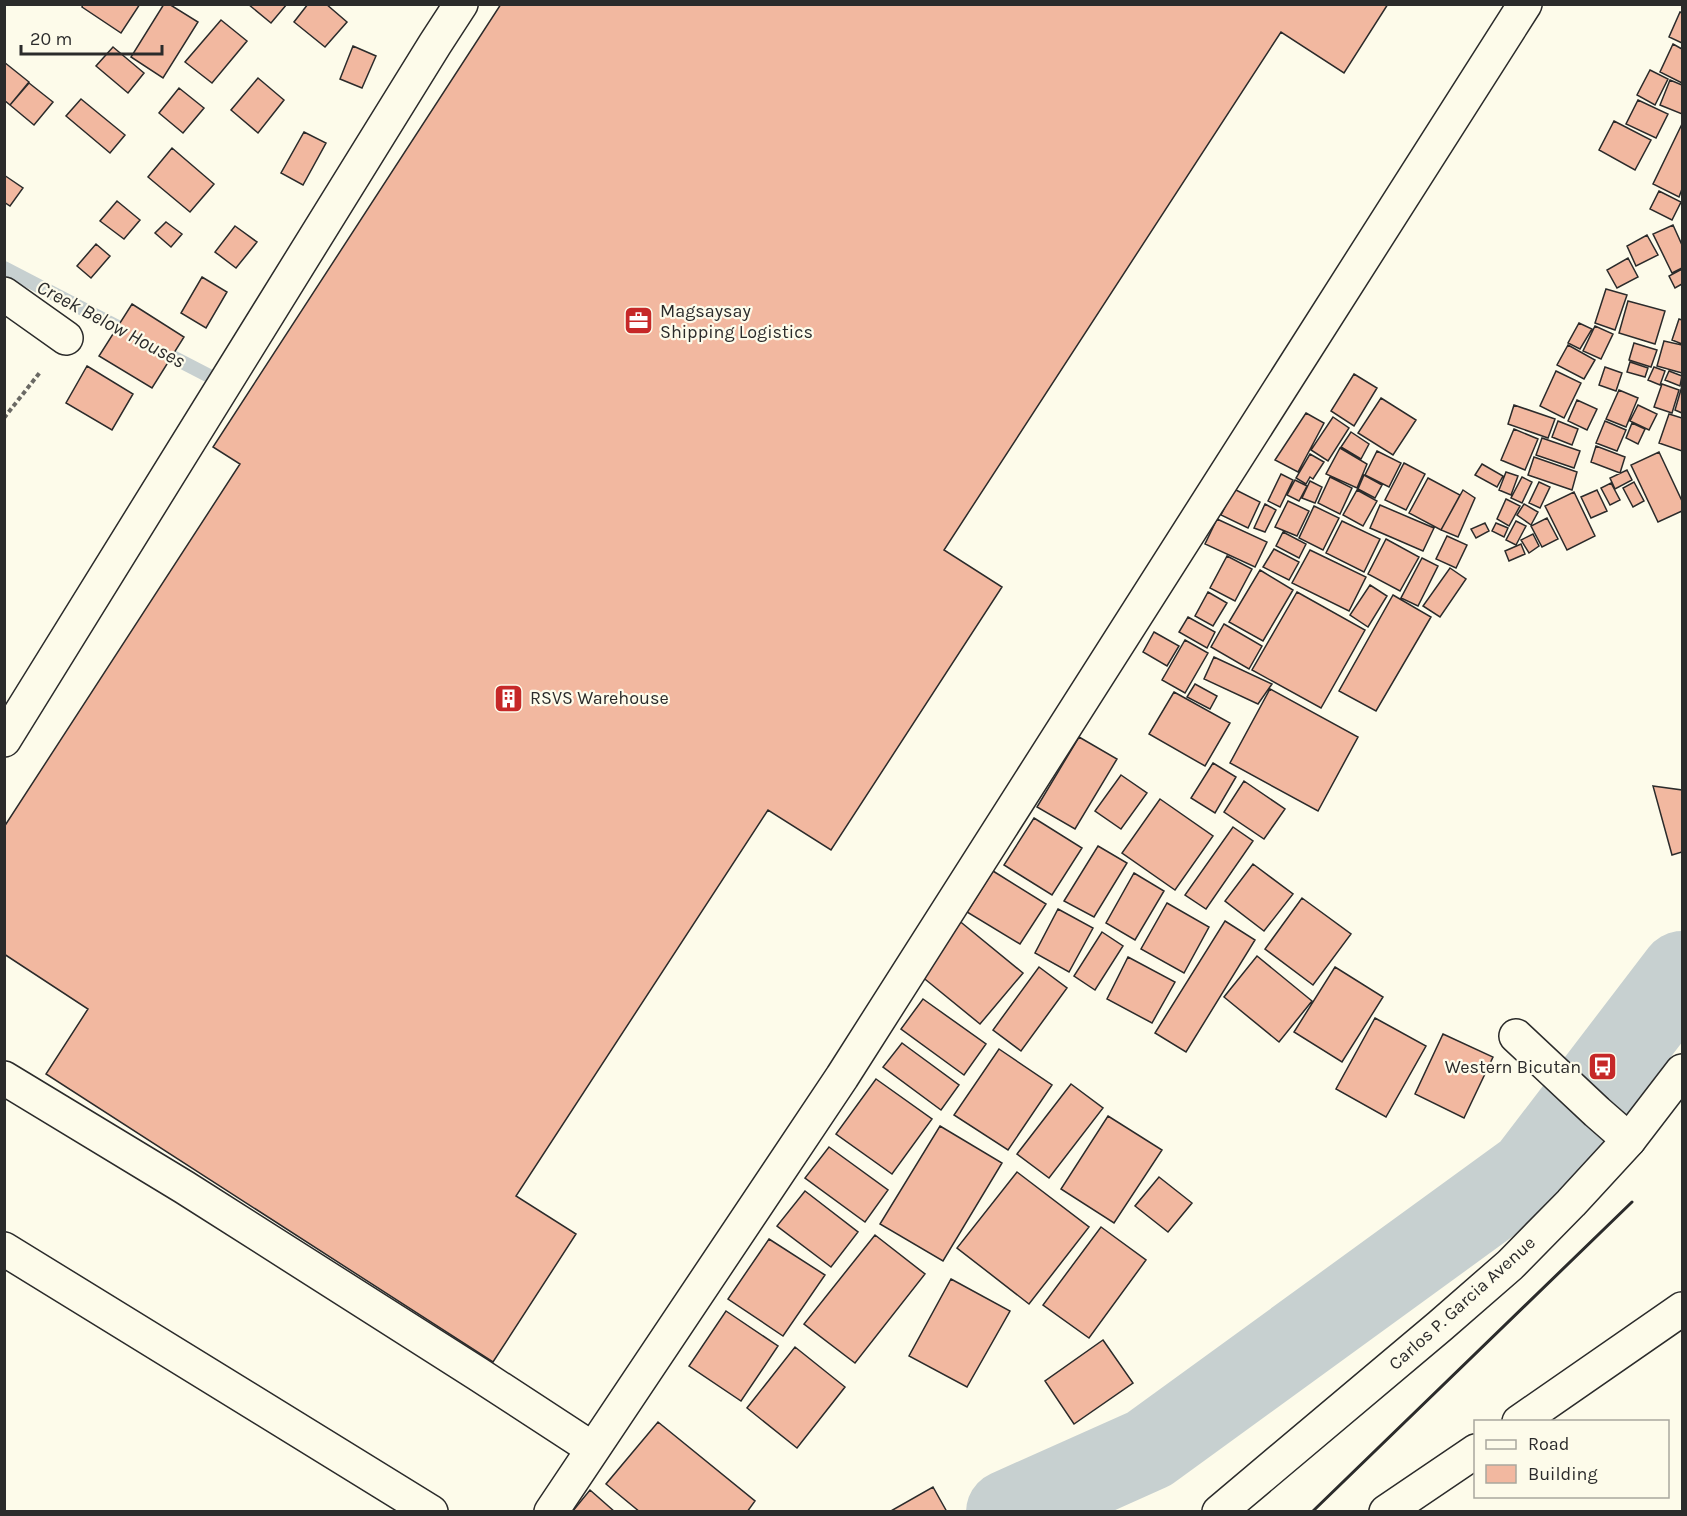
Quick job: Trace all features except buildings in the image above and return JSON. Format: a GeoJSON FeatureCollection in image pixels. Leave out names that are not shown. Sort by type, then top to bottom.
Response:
{"type":"FeatureCollection","features":[{"type":"Feature","properties":{"kind":"main road"},"geometry":{"type":"LineString","coordinates":[[4,740],[461,4]]}},
{"type":"Feature","properties":{"kind":"main road"},"geometry":{"type":"LineString","coordinates":[[551,1512],[842,1077],[1525,4]]}},
{"type":"Feature","properties":{"kind":"main road"},"geometry":{"type":"LineString","coordinates":[[4,294],[66,338]]}},
{"type":"Feature","properties":{"kind":"main road"},"geometry":{"type":"LineString","coordinates":[[1516,1036],[1629,1140]]}},
{"type":"Feature","properties":{"kind":"main road","name":"Carlos P. Garcia Avenue"},"geometry":{"type":"LineString","coordinates":[[1219,1512],[1510,1264],[1629,1140],[1683,1071]]}},
{"type":"Feature","properties":{"kind":"main road"},"geometry":{"type":"LineString","coordinates":[[4,1078],[194,1193],[593,1449]]}},
{"type":"Feature","properties":{"kind":"main road"},"geometry":{"type":"LineString","coordinates":[[4,1249],[431,1512]]}},
{"type":"Feature","properties":{"kind":"main road"},"geometry":{"type":"LineString","coordinates":[[1522,1420],[1683,1309]]}},
{"type":"Feature","properties":{"kind":"main road"},"geometry":{"type":"LineString","coordinates":[[1386,1512],[1474,1452]]}},
{"type":"Feature","properties":{"kind":"path"},"geometry":{"type":"LineString","coordinates":[[4,418],[66,338]]}},
{"type":"Feature","properties":{"kind":"waterway","name":"Creek Below Houses"},"geometry":{"type":"LineString","coordinates":[[4,268],[133,335]]}},
{"type":"Feature","properties":{"kind":"waterway","name":"Creek Below Houses"},"geometry":{"type":"LineString","coordinates":[[157,349],[217,380]]}},
{"type":"Feature","properties":{"kind":"waterway"},"geometry":{"type":"LineString","coordinates":[[1008,1512],[1149,1449],[1530,1172],[1682,973]]}},
{"type":"Feature","properties":{"kind":"wall"},"geometry":{"type":"LineString","coordinates":[[1312,1512],[1632,1202]]}},
{"type":"Feature","properties":{"kind":"place","name":"Magsaysay Shipping Logistics"},"geometry":{"type":"Point","coordinates":[639,321]}},
{"type":"Feature","properties":{"kind":"place","name":"RSVS Warehouse"},"geometry":{"type":"Point","coordinates":[509,698]}},
{"type":"Feature","properties":{"kind":"place","name":"Western Bicutan"},"geometry":{"type":"Point","coordinates":[1602,1067]}}]}
